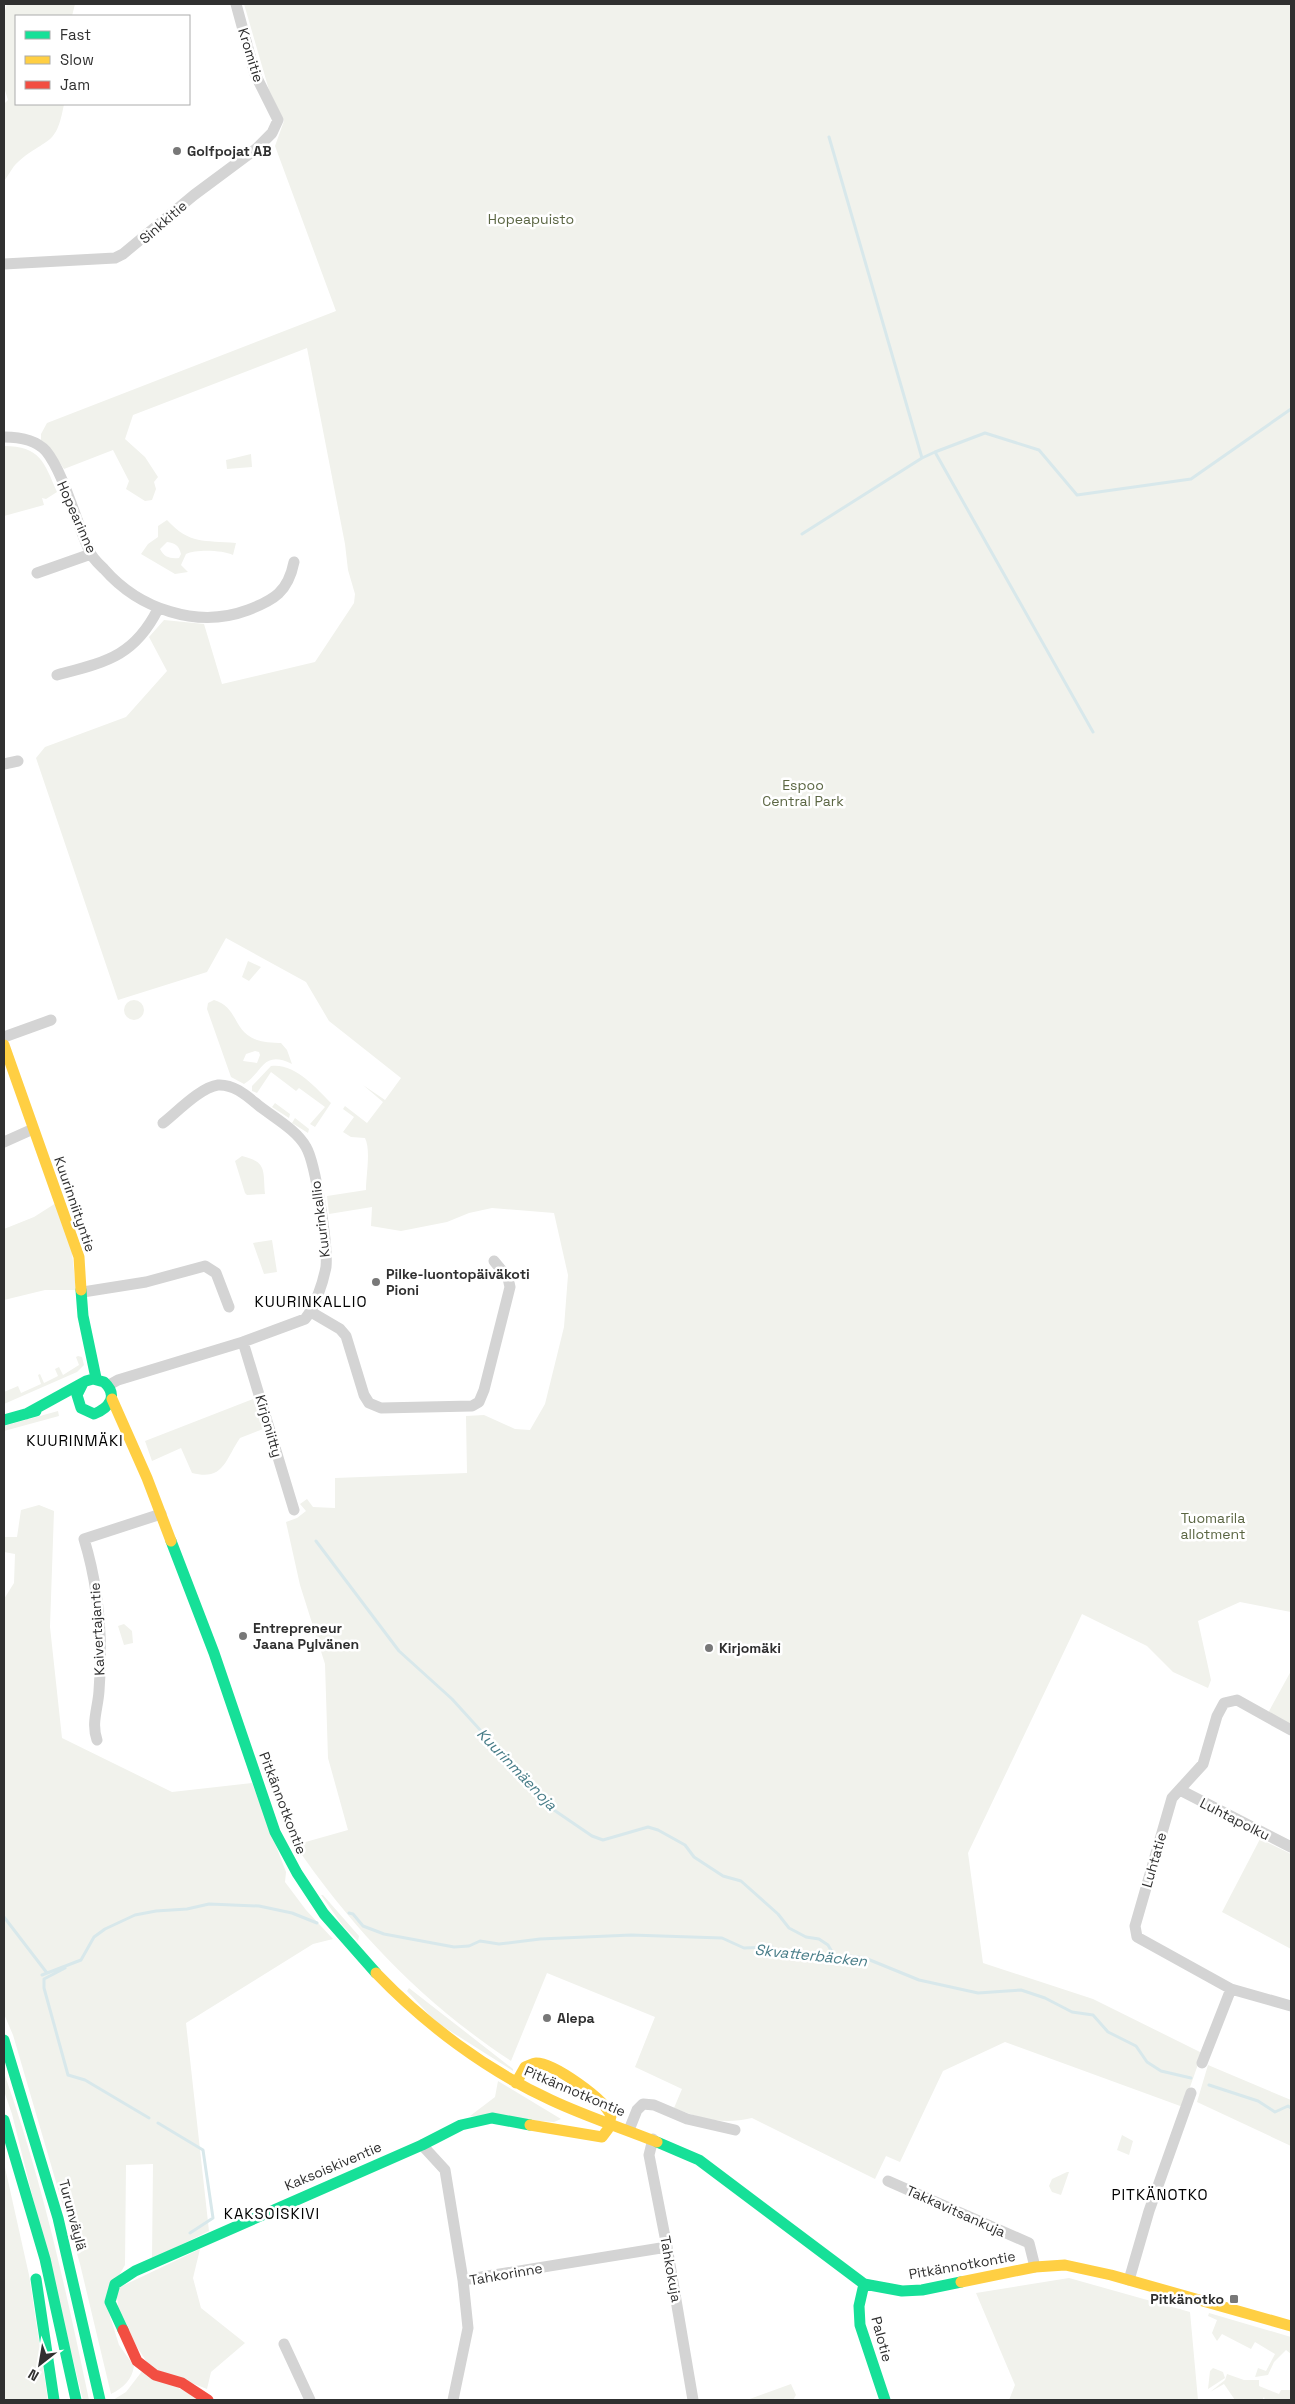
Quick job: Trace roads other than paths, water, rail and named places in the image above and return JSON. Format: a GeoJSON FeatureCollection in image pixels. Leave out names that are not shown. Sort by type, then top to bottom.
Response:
{"type":"FeatureCollection","features":[{"type":"Feature","properties":{"kind":"main road","name":"Kuurinniityntie"},"geometry":{"type":"LineString","coordinates":[[4,1045],[33,1130],[73,1235],[79,1257],[83,1292],[83,1316],[96,1378]]}},
{"type":"Feature","properties":{"kind":"main road"},"geometry":{"type":"LineString","coordinates":[[4,1420],[26,1414],[62,1404],[79,1405],[87,1412],[100,1413],[109,1407],[112,1399],[109,1386],[96,1378],[26,1414]]}},
{"type":"Feature","properties":{"kind":"main road"},"geometry":{"type":"LineString","coordinates":[[79,1405],[77,1391],[83,1383]]}},
{"type":"Feature","properties":{"kind":"main road","name":"Pitkännotkontie"},"geometry":{"type":"LineString","coordinates":[[112,1399],[136,1451],[214,1654],[275,1832],[296,1874],[347,1942],[384,1982],[434,2027],[516,2083],[550,2100],[653,2139],[699,2160],[864,2284],[902,2291],[922,2290],[1035,2267],[1065,2265],[1129,2280],[1291,2326]]}},
{"type":"Feature","properties":{"kind":"main road","name":"Pitkännotkontie"},"geometry":{"type":"LineString","coordinates":[[100,1413],[136,1451]]}},
{"type":"Feature","properties":{"kind":"main road","name":"Turunväylä"},"geometry":{"type":"LineString","coordinates":[[4,2040],[36,2134],[62,2229],[100,2400]]}},
{"type":"Feature","properties":{"kind":"main road"},"geometry":{"type":"LineString","coordinates":[[516,2083],[530,2064],[536,2063],[552,2068],[575,2081],[606,2107],[612,2116],[611,2124]]}},
{"type":"Feature","properties":{"kind":"main road","name":"Kaksoiskiventie"},"geometry":{"type":"LineString","coordinates":[[208,2400],[182,2383],[155,2375],[137,2361],[110,2302],[114,2284],[135,2271],[220,2232],[422,2144],[461,2125],[492,2118],[602,2137],[605,2136],[611,2124]]}},
{"type":"Feature","properties":{"kind":"main road"},"geometry":{"type":"LineString","coordinates":[[4,2120],[21,2168],[39,2236],[76,2400]]}},
{"type":"Feature","properties":{"kind":"main road"},"geometry":{"type":"LineString","coordinates":[[4,2135],[28,2244]]}},
{"type":"Feature","properties":{"kind":"main road"},"geometry":{"type":"LineString","coordinates":[[34,2270],[54,2400]]}},
{"type":"Feature","properties":{"kind":"main road","name":"Palotie"},"geometry":{"type":"LineString","coordinates":[[864,2284],[859,2306],[860,2325],[886,2400]]}},
{"type":"Feature","properties":{"kind":"street","name":"Kromitie"},"geometry":{"type":"LineString","coordinates":[[236,4],[255,74],[270,105]]}},
{"type":"Feature","properties":{"kind":"street","name":"Sinkkitie"},"geometry":{"type":"LineString","coordinates":[[4,264],[115,258],[123,254],[194,195],[256,149],[272,133],[278,120],[270,105]]}},
{"type":"Feature","properties":{"kind":"street","name":"Hopearinne"},"geometry":{"type":"LineString","coordinates":[[4,437],[16,437],[31,442],[45,450],[56,471],[90,554],[126,590],[158,609],[202,616],[236,614],[278,596],[290,576],[294,562]]}},
{"type":"Feature","properties":{"kind":"street"},"geometry":{"type":"LineString","coordinates":[[37,573],[90,554]]}},
{"type":"Feature","properties":{"kind":"street"},"geometry":{"type":"LineString","coordinates":[[58,675],[109,661],[120,655],[147,631],[158,609]]}},
{"type":"Feature","properties":{"kind":"street"},"geometry":{"type":"LineString","coordinates":[[4,764],[18,761]]}},
{"type":"Feature","properties":{"kind":"street"},"geometry":{"type":"LineString","coordinates":[[4,1037],[51,1020]]}},
{"type":"Feature","properties":{"kind":"street","name":"Kuurinkallio"},"geometry":{"type":"LineString","coordinates":[[163,1123],[207,1088],[226,1085],[242,1093],[306,1146],[312,1160],[320,1205],[326,1266],[311,1312]]}},
{"type":"Feature","properties":{"kind":"street"},"geometry":{"type":"LineString","coordinates":[[4,1142],[33,1130]]}},
{"type":"Feature","properties":{"kind":"street"},"geometry":{"type":"LineString","coordinates":[[109,1386],[118,1380],[243,1342],[297,1323],[305,1319],[311,1312],[340,1329],[346,1336],[364,1395],[373,1405],[381,1408],[472,1406],[478,1402],[484,1390],[509,1298],[508,1278],[494,1261]]}},
{"type":"Feature","properties":{"kind":"street"},"geometry":{"type":"LineString","coordinates":[[83,1292],[146,1282],[205,1266],[216,1273],[229,1307]]}},
{"type":"Feature","properties":{"kind":"street","name":"Kirjoniitty"},"geometry":{"type":"LineString","coordinates":[[243,1342],[294,1510]]}},
{"type":"Feature","properties":{"kind":"street","name":"Kaivertajantie"},"geometry":{"type":"LineString","coordinates":[[97,1740],[93,1730],[100,1691],[98,1598],[93,1567],[84,1539],[161,1514]]}},
{"type":"Feature","properties":{"kind":"street","name":"Luhtatie"},"geometry":{"type":"LineString","coordinates":[[1291,1730],[1237,1700],[1224,1703],[1217,1716],[1203,1764],[1172,1798],[1135,1926],[1137,1936],[1231,1989],[1291,2006]]}},
{"type":"Feature","properties":{"kind":"street","name":"Luhtapolku"},"geometry":{"type":"LineString","coordinates":[[1180,1790],[1291,1847]]}},
{"type":"Feature","properties":{"kind":"street"},"geometry":{"type":"LineString","coordinates":[[1202,2063],[1231,1989]]}},
{"type":"Feature","properties":{"kind":"street"},"geometry":{"type":"LineString","coordinates":[[1129,2280],[1190,2093]]}},
{"type":"Feature","properties":{"kind":"street"},"geometry":{"type":"LineString","coordinates":[[629,2130],[637,2110],[643,2104],[654,2105],[687,2119],[735,2130]]}},
{"type":"Feature","properties":{"kind":"street","name":"Tahkokuja"},"geometry":{"type":"LineString","coordinates":[[653,2139],[649,2154],[693,2400]]}},
{"type":"Feature","properties":{"kind":"street"},"geometry":{"type":"LineString","coordinates":[[422,2144],[445,2170],[463,2280]]}},
{"type":"Feature","properties":{"kind":"street","name":"Takkavitsankuja"},"geometry":{"type":"LineString","coordinates":[[888,2181],[1029,2243],[1035,2267]]}},
{"type":"Feature","properties":{"kind":"street","name":"Tahkorinne"},"geometry":{"type":"LineString","coordinates":[[453,2400],[468,2328],[463,2280],[667,2247]]}},
{"type":"Feature","properties":{"kind":"street"},"geometry":{"type":"LineString","coordinates":[[284,2344],[310,2400]]}},
{"type":"Feature","properties":{"kind":"waterway"},"geometry":{"type":"LineString","coordinates":[[829,137],[922,458],[935,452],[1093,732]]}},
{"type":"Feature","properties":{"kind":"waterway"},"geometry":{"type":"LineString","coordinates":[[935,452],[985,433],[1039,450],[1077,495],[1191,479],[1291,409]]}},
{"type":"Feature","properties":{"kind":"waterway"},"geometry":{"type":"LineString","coordinates":[[802,534],[922,458]]}},
{"type":"Feature","properties":{"kind":"waterway","name":"Kuurinmäenoja"},"geometry":{"type":"LineString","coordinates":[[316,1541],[399,1651],[452,1699],[551,1808],[592,1836],[603,1840],[648,1827],[658,1830],[685,1845],[694,1857],[723,1876],[741,1881],[778,1914],[789,1928],[806,1937],[819,1939],[828,1945],[835,1957]]}},
{"type":"Feature","properties":{"kind":"waterway","name":"Skvatterbäcken"},"geometry":{"type":"LineString","coordinates":[[42,1975],[81,1960],[94,1937],[105,1929],[135,1915],[156,1911],[187,1909],[209,1904],[259,1906],[292,1913],[317,1923]]}},
{"type":"Feature","properties":{"kind":"waterway","name":"Skvatterbäcken"},"geometry":{"type":"LineString","coordinates":[[349,1913],[353,1914],[363,1926],[384,1934],[454,1947],[469,1946],[480,1941],[499,1944],[540,1939],[631,1935],[722,1938],[744,1948],[772,1947],[778,1953],[819,1955],[840,1959],[849,1956],[865,1958],[919,1980],[978,1993],[1021,1990],[1045,1998],[1072,2012],[1093,2015],[1108,2032],[1136,2046],[1147,2062],[1161,2071],[1191,2078]]}},
{"type":"Feature","properties":{"kind":"waterway"},"geometry":{"type":"LineString","coordinates":[[4,1917],[47,1973]]}},
{"type":"Feature","properties":{"kind":"waterway"},"geometry":{"type":"LineString","coordinates":[[65,1968],[44,1979],[44,1988],[68,2075],[85,2080],[149,2118]]}},
{"type":"Feature","properties":{"kind":"waterway","name":"Skvatterbäcken"},"geometry":{"type":"LineString","coordinates":[[1209,2085],[1258,2101],[1275,2112],[1288,2106],[1291,2108]]}},
{"type":"Feature","properties":{"kind":"waterway"},"geometry":{"type":"LineString","coordinates":[[158,2123],[203,2150],[213,2218],[190,2233]]}},
{"type":"Feature","properties":{"kind":"place","name":"Golfpojat AB"},"geometry":{"type":"Point","coordinates":[177,151]}},
{"type":"Feature","properties":{"kind":"place","name":"Pilke-luontopäiväkoti Pioni"},"geometry":{"type":"Point","coordinates":[376,1282]}},
{"type":"Feature","properties":{"kind":"place","name":"Entrepreneur Jaana Pylvänen"},"geometry":{"type":"Point","coordinates":[243,1636]}},
{"type":"Feature","properties":{"kind":"place","name":"Kirjomäki"},"geometry":{"type":"Point","coordinates":[709,1648]}},
{"type":"Feature","properties":{"kind":"place","name":"Alepa"},"geometry":{"type":"Point","coordinates":[547,2018]}},
{"type":"Feature","properties":{"kind":"place","name":"Pitkänotko"},"geometry":{"type":"Point","coordinates":[1234,2299]}},
{"type":"Feature","properties":{"kind":"district","name":"KUURINKALLIO"},"geometry":{"type":"Point","coordinates":[311,1301]}},
{"type":"Feature","properties":{"kind":"district","name":"KUURINMÄKI"},"geometry":{"type":"Point","coordinates":[75,1440]}},
{"type":"Feature","properties":{"kind":"district","name":"PITKÄNOTKO"},"geometry":{"type":"Point","coordinates":[1160,2194]}},
{"type":"Feature","properties":{"kind":"district","name":"KAKSOISKIVI"},"geometry":{"type":"Point","coordinates":[272,2213]}},
{"type":"Feature","properties":{"kind":"park label","name":"Hopeapuisto"},"geometry":{"type":"Point","coordinates":[531,219]}},
{"type":"Feature","properties":{"kind":"park label","name":"Espoo Central Park"},"geometry":{"type":"Point","coordinates":[803,794]}},
{"type":"Feature","properties":{"kind":"park label","name":"Tuomarila allotment"},"geometry":{"type":"Point","coordinates":[1213,1526]}}]}
